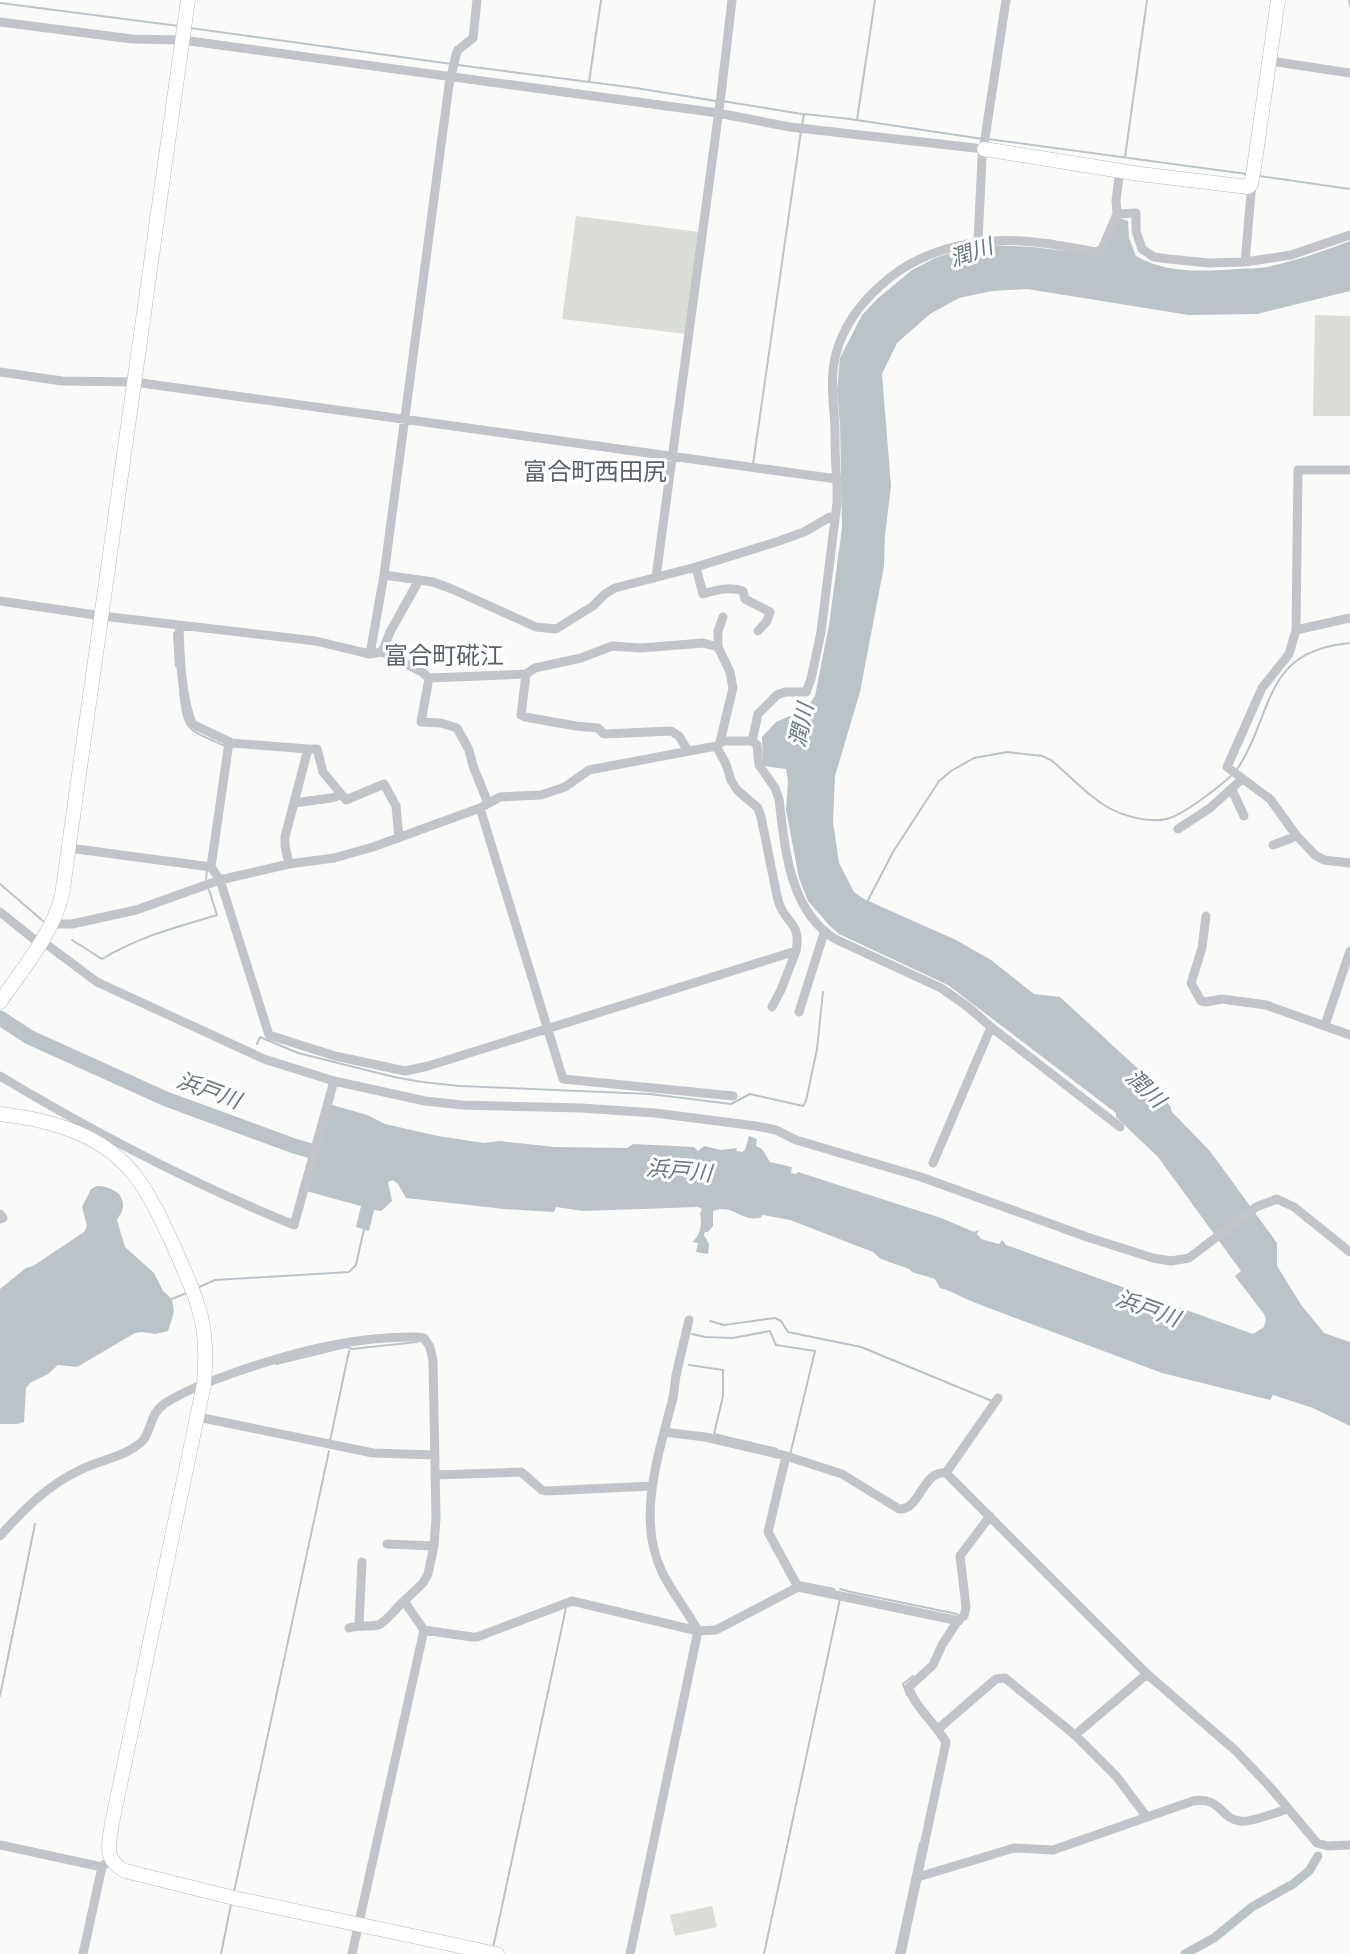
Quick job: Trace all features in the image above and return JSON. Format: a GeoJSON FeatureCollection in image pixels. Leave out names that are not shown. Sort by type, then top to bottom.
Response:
{"type":"FeatureCollection","features":[{"type":"Feature","properties":{"kind":"street"},"geometry":{"type":"LineString","coordinates":[[0,1002],[41,942],[59,908],[62,895],[188,0]]}},
{"type":"Feature","properties":{"kind":"street"},"geometry":{"type":"LineString","coordinates":[[370,654],[384,575],[452,74],[458,50],[473,38],[477,0]]}},
{"type":"Feature","properties":{"kind":"street"},"geometry":{"type":"LineString","coordinates":[[656,577],[732,0]]}},
{"type":"Feature","properties":{"kind":"street"},"geometry":{"type":"LineString","coordinates":[[978,242],[984,149],[1006,0]]}},
{"type":"Feature","properties":{"kind":"street"},"geometry":{"type":"LineString","coordinates":[[1245,262],[1253,175],[1278,0]]}},
{"type":"Feature","properties":{"kind":"street"},"geometry":{"type":"LineString","coordinates":[[0,22],[132,39],[182,37],[719,111],[790,127],[984,149],[1125,172],[1244,187],[1250,186],[1253,175]]}},
{"type":"Feature","properties":{"kind":"street"},"geometry":{"type":"LineString","coordinates":[[1270,61],[1350,72]]}},
{"type":"Feature","properties":{"kind":"street"},"geometry":{"type":"LineString","coordinates":[[749,741],[759,714],[777,695],[785,692],[806,692],[811,679],[821,632],[836,517],[837,479],[832,379],[842,336],[851,319],[869,296],[892,274],[925,256],[947,248],[978,242],[1018,241],[1096,252],[1102,249],[1117,214],[1116,200],[1125,172]]}},
{"type":"Feature","properties":{"kind":"street"},"geometry":{"type":"LineString","coordinates":[[1117,214],[1136,213],[1136,231],[1142,249],[1154,256],[1208,263],[1245,262],[1291,255],[1350,235]]}},
{"type":"Feature","properties":{"kind":"street"},"geometry":{"type":"LineString","coordinates":[[0,372],[62,381],[134,382],[837,479]]}},
{"type":"Feature","properties":{"kind":"street"},"geometry":{"type":"LineString","coordinates":[[1350,470],[1298,470],[1296,630],[1289,654],[1262,688],[1227,767],[1270,799],[1296,835],[1316,855],[1324,860],[1350,863]]}},
{"type":"Feature","properties":{"kind":"street"},"geometry":{"type":"LineString","coordinates":[[384,575],[433,582],[536,627],[556,629],[593,606],[615,588],[696,567],[804,532],[830,517],[836,517]]}},
{"type":"Feature","properties":{"kind":"street"},"geometry":{"type":"LineString","coordinates":[[696,567],[703,594],[733,587],[743,591],[745,599],[770,612],[767,621],[758,631]]}},
{"type":"Feature","properties":{"kind":"street"},"geometry":{"type":"LineString","coordinates":[[382,652],[390,632],[419,580]]}},
{"type":"Feature","properties":{"kind":"street"},"geometry":{"type":"LineString","coordinates":[[0,601],[102,616],[316,641],[370,654],[382,652],[422,672],[429,678],[526,674],[535,668],[581,658],[612,646],[642,648],[703,643],[718,647]]}},
{"type":"Feature","properties":{"kind":"street"},"geometry":{"type":"LineString","coordinates":[[723,616],[718,631],[718,647],[730,672],[733,688],[720,743],[731,780],[737,790],[758,808],[779,904],[797,930],[796,951],[772,1007]]}},
{"type":"Feature","properties":{"kind":"street"},"geometry":{"type":"LineString","coordinates":[[1296,630],[1350,618]]}},
{"type":"Feature","properties":{"kind":"street"},"geometry":{"type":"LineString","coordinates":[[179,625],[179,650],[186,706],[192,724],[229,742],[317,749],[323,772],[346,800],[384,784],[396,806],[399,838]]}},
{"type":"Feature","properties":{"kind":"street"},"geometry":{"type":"LineString","coordinates":[[526,674],[521,715],[525,717],[564,725],[598,728],[604,734],[671,731],[679,736],[688,751]]}},
{"type":"Feature","properties":{"kind":"street"},"geometry":{"type":"LineString","coordinates":[[429,678],[420,722],[441,723],[458,728],[469,750],[563,1079],[733,1096]]}},
{"type":"Feature","properties":{"kind":"street"},"geometry":{"type":"LineString","coordinates":[[51,924],[72,924],[136,910],[220,880],[289,864],[334,858],[373,847],[484,806],[500,797],[541,795],[565,787],[589,770],[720,743],[749,741],[757,745],[759,765],[775,788],[779,799],[791,874],[797,895],[824,933],[941,988],[1120,1127]]}},
{"type":"Feature","properties":{"kind":"street"},"geometry":{"type":"LineString","coordinates":[[229,742],[211,867],[220,880],[269,1035],[335,1056],[405,1071],[428,1066],[796,951]]}},
{"type":"Feature","properties":{"kind":"street"},"geometry":{"type":"LineString","coordinates":[[289,864],[285,837],[308,749]]}},
{"type":"Feature","properties":{"kind":"street"},"geometry":{"type":"LineString","coordinates":[[1178,829],[1188,824],[1232,790],[1240,778]]}},
{"type":"Feature","properties":{"kind":"street"},"geometry":{"type":"LineString","coordinates":[[1232,790],[1244,816]]}},
{"type":"Feature","properties":{"kind":"street"},"geometry":{"type":"LineString","coordinates":[[294,803],[341,795]]}},
{"type":"Feature","properties":{"kind":"street"},"geometry":{"type":"LineString","coordinates":[[1273,845],[1296,835]]}},
{"type":"Feature","properties":{"kind":"street"},"geometry":{"type":"LineString","coordinates":[[69,848],[211,867]]}},
{"type":"Feature","properties":{"kind":"street"},"geometry":{"type":"LineString","coordinates":[[0,912],[97,982],[264,1059],[334,1081],[424,1101],[462,1105],[581,1108],[655,1113],[776,1130],[796,1140],[921,1177],[1098,1240],[1153,1258],[1172,1261],[1189,1258],[1256,1207],[1277,1199],[1294,1207],[1350,1252]]}},
{"type":"Feature","properties":{"kind":"street"},"geometry":{"type":"LineString","coordinates":[[1206,916],[1202,948],[1191,983],[1201,1001],[1222,999],[1266,1005],[1350,1035]]}},
{"type":"Feature","properties":{"kind":"street"},"geometry":{"type":"LineString","coordinates":[[799,1012],[824,933]]}},
{"type":"Feature","properties":{"kind":"street"},"geometry":{"type":"LineString","coordinates":[[1325,1025],[1350,951]]}},
{"type":"Feature","properties":{"kind":"street"},"geometry":{"type":"LineString","coordinates":[[933,1163],[991,1027]]}},
{"type":"Feature","properties":{"kind":"street"},"geometry":{"type":"LineString","coordinates":[[0,1076],[112,1141],[183,1176],[294,1225],[334,1081]]}},
{"type":"Feature","properties":{"kind":"street"},"geometry":{"type":"LineString","coordinates":[[0,1114],[43,1121],[85,1136],[115,1156],[137,1178],[152,1201],[186,1272],[198,1301],[206,1337],[204,1384],[198,1417],[112,1823],[106,1863],[83,1954]]}},
{"type":"Feature","properties":{"kind":"street"},"geometry":{"type":"LineString","coordinates":[[0,1214],[3,1218],[0,1219]]}},
{"type":"Feature","properties":{"kind":"street"},"geometry":{"type":"LineString","coordinates":[[630,1954],[698,1631],[662,1571],[650,1529],[652,1486],[657,1459],[689,1320]]}},
{"type":"Feature","properties":{"kind":"street"},"geometry":{"type":"LineString","coordinates":[[0,1536],[15,1518],[62,1479],[82,1468],[112,1459],[144,1440],[153,1416],[162,1405],[204,1384],[285,1356],[339,1343],[406,1337],[424,1338],[430,1347],[433,1361],[436,1518],[434,1546],[428,1574],[423,1583],[382,1623],[354,1626],[362,1562]]}},
{"type":"Feature","properties":{"kind":"street"},"geometry":{"type":"LineString","coordinates":[[946,1473],[998,1398]]}},
{"type":"Feature","properties":{"kind":"street"},"geometry":{"type":"LineString","coordinates":[[198,1417],[374,1453],[434,1455]]}},
{"type":"Feature","properties":{"kind":"street"},"geometry":{"type":"LineString","coordinates":[[664,1432],[705,1437],[786,1456],[842,1474],[899,1509],[905,1509],[910,1505],[932,1476],[940,1472],[946,1473],[1147,1674],[1236,1751],[1317,1843],[1328,1846],[1350,1845]]}},
{"type":"Feature","properties":{"kind":"street"},"geometry":{"type":"LineString","coordinates":[[786,1456],[768,1532],[798,1587]]}},
{"type":"Feature","properties":{"kind":"street"},"geometry":{"type":"LineString","coordinates":[[435,1475],[521,1472],[546,1491],[652,1486]]}},
{"type":"Feature","properties":{"kind":"street"},"geometry":{"type":"LineString","coordinates":[[901,1954],[946,1742],[912,1696],[909,1687],[933,1665],[942,1645],[964,1616],[966,1607],[960,1556],[990,1516]]}},
{"type":"Feature","properties":{"kind":"street"},"geometry":{"type":"LineString","coordinates":[[387,1544],[434,1546]]}},
{"type":"Feature","properties":{"kind":"street"},"geometry":{"type":"LineString","coordinates":[[424,1630],[477,1637],[572,1601],[698,1631],[716,1630],[798,1587],[959,1621]]}},
{"type":"Feature","properties":{"kind":"street"},"geometry":{"type":"LineString","coordinates":[[352,1954],[424,1630],[404,1601]]}},
{"type":"Feature","properties":{"kind":"street"},"geometry":{"type":"LineString","coordinates":[[1075,1735],[1147,1674]]}},
{"type":"Feature","properties":{"kind":"street"},"geometry":{"type":"LineString","coordinates":[[938,1729],[1000,1678],[1005,1678],[1075,1735],[1116,1776],[1147,1817]]}},
{"type":"Feature","properties":{"kind":"street"},"geometry":{"type":"LineString","coordinates":[[918,1876],[1014,1848],[1053,1850],[1203,1799],[1212,1802],[1241,1822],[1287,1809]]}},
{"type":"Feature","properties":{"kind":"street"},"geometry":{"type":"LineString","coordinates":[[0,1845],[106,1863],[125,1871],[230,1897],[492,1953]]}},
{"type":"Feature","properties":{"kind":"shaded area"},"geometry":{"type":"Polygon","coordinates":[[[576,216],[700,232],[686,334],[562,319],[576,216]]]}},
{"type":"Feature","properties":{"kind":"shaded area"},"geometry":{"type":"Polygon","coordinates":[[[1315,315],[1350,316],[1350,416],[1313,416],[1315,315]]]}},
{"type":"Feature","properties":{"kind":"shaded area"},"geometry":{"type":"Polygon","coordinates":[[[712,1906],[717,1927],[675,1936],[670,1915],[712,1906]]]}},
{"type":"Feature","properties":{"kind":"water","name":"潤川"},"geometry":{"type":"Polygon","coordinates":[[[1119,218],[1128,221],[1129,238],[1136,256],[1173,269],[1212,270],[1267,267],[1350,241],[1350,291],[1257,314],[1189,315],[1027,289],[992,291],[959,298],[930,314],[897,343],[882,374],[891,486],[884,566],[860,692],[835,776],[833,822],[839,863],[854,892],[864,899],[956,940],[991,960],[1034,994],[1060,997],[1147,1077],[1170,1106],[1172,1112],[1210,1151],[1277,1243],[1277,1266],[1302,1306],[1324,1333],[1350,1342],[1350,1426],[1313,1408],[1273,1395],[1270,1400],[1162,1373],[973,1302],[940,1288],[935,1279],[912,1272],[881,1259],[873,1252],[790,1220],[763,1215],[760,1218],[744,1217],[724,1209],[713,1211],[713,1226],[704,1235],[709,1244],[708,1254],[696,1252],[698,1243],[692,1242],[699,1233],[701,1225],[702,1209],[698,1207],[583,1211],[556,1207],[554,1212],[504,1209],[406,1198],[393,1180],[388,1182],[392,1201],[381,1211],[374,1210],[369,1231],[356,1227],[361,1206],[306,1191],[329,1104],[367,1115],[385,1124],[484,1143],[499,1141],[555,1147],[627,1148],[633,1144],[694,1147],[698,1151],[704,1146],[721,1150],[737,1148],[736,1151],[742,1152],[745,1150],[749,1136],[757,1139],[756,1146],[762,1149],[770,1162],[792,1167],[791,1173],[798,1172],[941,1218],[974,1232],[979,1230],[977,1234],[981,1239],[999,1244],[1002,1240],[1006,1245],[1253,1334],[1264,1327],[1266,1319],[1264,1314],[1235,1276],[1241,1271],[1158,1157],[1116,1117],[1116,1113],[948,985],[839,934],[829,925],[808,901],[799,878],[786,810],[788,781],[786,769],[763,766],[762,737],[776,722],[806,709],[815,696],[829,625],[842,528],[837,391],[840,358],[862,315],[877,299],[912,270],[935,258],[962,249],[990,245],[1033,247],[1097,255],[1119,218]]]}},
{"type":"Feature","properties":{"kind":"water"},"geometry":{"type":"Polygon","coordinates":[[[97,1186],[106,1187],[121,1197],[123,1208],[117,1220],[125,1247],[154,1273],[163,1291],[172,1299],[174,1312],[168,1331],[155,1334],[135,1333],[77,1367],[58,1365],[26,1388],[24,1422],[0,1424],[0,1289],[26,1268],[33,1266],[84,1232],[87,1226],[82,1207],[91,1189],[97,1186]]]}},
{"type":"Feature","properties":{"kind":"waterway"},"geometry":{"type":"LineString","coordinates":[[589,82],[601,0]]}},
{"type":"Feature","properties":{"kind":"waterway"},"geometry":{"type":"LineString","coordinates":[[857,120],[875,0]]}},
{"type":"Feature","properties":{"kind":"waterway"},"geometry":{"type":"LineString","coordinates":[[1125,157],[1147,0]]}},
{"type":"Feature","properties":{"kind":"waterway"},"geometry":{"type":"LineString","coordinates":[[1349,0],[1350,5]]}},
{"type":"Feature","properties":{"kind":"waterway"},"geometry":{"type":"LineString","coordinates":[[0,3],[179,26]]}},
{"type":"Feature","properties":{"kind":"waterway"},"geometry":{"type":"LineString","coordinates":[[190,28],[452,64]]}},
{"type":"Feature","properties":{"kind":"waterway"},"geometry":{"type":"LineString","coordinates":[[458,65],[636,88],[716,101]]}},
{"type":"Feature","properties":{"kind":"waterway"},"geometry":{"type":"LineString","coordinates":[[722,101],[802,114]]}},
{"type":"Feature","properties":{"kind":"waterway"},"geometry":{"type":"LineString","coordinates":[[802,126],[804,114],[983,139]]}},
{"type":"Feature","properties":{"kind":"waterway"},"geometry":{"type":"LineString","coordinates":[[753,464],[801,131]]}},
{"type":"Feature","properties":{"kind":"waterway"},"geometry":{"type":"LineString","coordinates":[[988,139],[1247,174]]}},
{"type":"Feature","properties":{"kind":"waterway"},"geometry":{"type":"LineString","coordinates":[[1259,176],[1350,189]]}},
{"type":"Feature","properties":{"kind":"waterway"},"geometry":{"type":"LineString","coordinates":[[174,633],[176,666]]}},
{"type":"Feature","properties":{"kind":"waterway"},"geometry":{"type":"LineString","coordinates":[[1236,771],[1274,688],[1285,672],[1300,658],[1321,648],[1350,643]]}},
{"type":"Feature","properties":{"kind":"waterway"},"geometry":{"type":"LineString","coordinates":[[180,692],[184,716],[190,728],[225,746]]}},
{"type":"Feature","properties":{"kind":"waterway"},"geometry":{"type":"LineString","coordinates":[[866,904],[893,852],[939,781],[974,758],[1007,752],[1042,756],[1051,760],[1104,805],[1126,815],[1152,820],[1167,819],[1182,812],[1232,775]]}},
{"type":"Feature","properties":{"kind":"waterway"},"geometry":{"type":"LineString","coordinates":[[206,879],[207,870]]}},
{"type":"Feature","properties":{"kind":"waterway"},"geometry":{"type":"LineString","coordinates":[[0,884],[43,921]]}},
{"type":"Feature","properties":{"kind":"waterway"},"geometry":{"type":"LineString","coordinates":[[72,940],[102,959],[144,938],[217,915],[209,890]]}},
{"type":"Feature","properties":{"kind":"waterway"},"geometry":{"type":"LineString","coordinates":[[257,1044],[260,1037],[298,1053],[422,1082],[460,1086],[650,1094],[731,1104],[750,1094],[803,1106],[817,1049],[823,992]]}},
{"type":"Feature","properties":{"kind":"waterway","name":"浜戸川"},"geometry":{"type":"LineString","coordinates":[[0,1018],[29,1037],[166,1099],[294,1146],[329,1156]]}},
{"type":"Feature","properties":{"kind":"waterway"},"geometry":{"type":"LineString","coordinates":[[197,1288],[215,1280],[349,1272],[356,1265],[364,1229]]}},
{"type":"Feature","properties":{"kind":"waterway"},"geometry":{"type":"LineString","coordinates":[[172,1299],[189,1292]]}},
{"type":"Feature","properties":{"kind":"waterway"},"geometry":{"type":"LineString","coordinates":[[710,1321],[724,1325],[775,1318],[781,1321],[788,1332],[861,1347],[992,1401]]}},
{"type":"Feature","properties":{"kind":"waterway"},"geometry":{"type":"LineString","coordinates":[[692,1334],[733,1338],[770,1331],[776,1345],[815,1351],[790,1455]]}},
{"type":"Feature","properties":{"kind":"waterway"},"geometry":{"type":"LineString","coordinates":[[276,1364],[346,1347],[352,1349],[417,1342]]}},
{"type":"Feature","properties":{"kind":"waterway"},"geometry":{"type":"LineString","coordinates":[[330,1441],[349,1351]]}},
{"type":"Feature","properties":{"kind":"waterway"},"geometry":{"type":"LineString","coordinates":[[689,1365],[723,1370],[723,1396],[714,1434],[777,1449]]}},
{"type":"Feature","properties":{"kind":"waterway"},"geometry":{"type":"LineString","coordinates":[[234,1892],[329,1451]]}},
{"type":"Feature","properties":{"kind":"waterway"},"geometry":{"type":"LineString","coordinates":[[0,1696],[35,1524]]}},
{"type":"Feature","properties":{"kind":"waterway"},"geometry":{"type":"LineString","coordinates":[[799,1582],[834,1589]]}},
{"type":"Feature","properties":{"kind":"waterway"},"geometry":{"type":"LineString","coordinates":[[840,1589],[957,1614]]}},
{"type":"Feature","properties":{"kind":"waterway"},"geometry":{"type":"LineString","coordinates":[[764,1954],[840,1599]]}},
{"type":"Feature","properties":{"kind":"waterway"},"geometry":{"type":"LineString","coordinates":[[493,1948],[566,1608]]}},
{"type":"Feature","properties":{"kind":"waterway"},"geometry":{"type":"LineString","coordinates":[[907,1695],[903,1684],[913,1676]]}},
{"type":"Feature","properties":{"kind":"waterway"},"geometry":{"type":"LineString","coordinates":[[896,1954],[920,1843]]}},
{"type":"Feature","properties":{"kind":"waterway"},"geometry":{"type":"LineString","coordinates":[[1185,1954],[1214,1938],[1252,1907],[1293,1884],[1309,1871],[1318,1856]]}},
{"type":"Feature","properties":{"kind":"waterway"},"geometry":{"type":"LineString","coordinates":[[221,1954],[231,1904]]}},
{"type":"Feature","properties":{"kind":"district","name":"富合町西田尻"},"geometry":{"type":"Point","coordinates":[595,472]}},
{"type":"Feature","properties":{"kind":"district","name":"富合町硴江"},"geometry":{"type":"Point","coordinates":[444,656]}}]}
